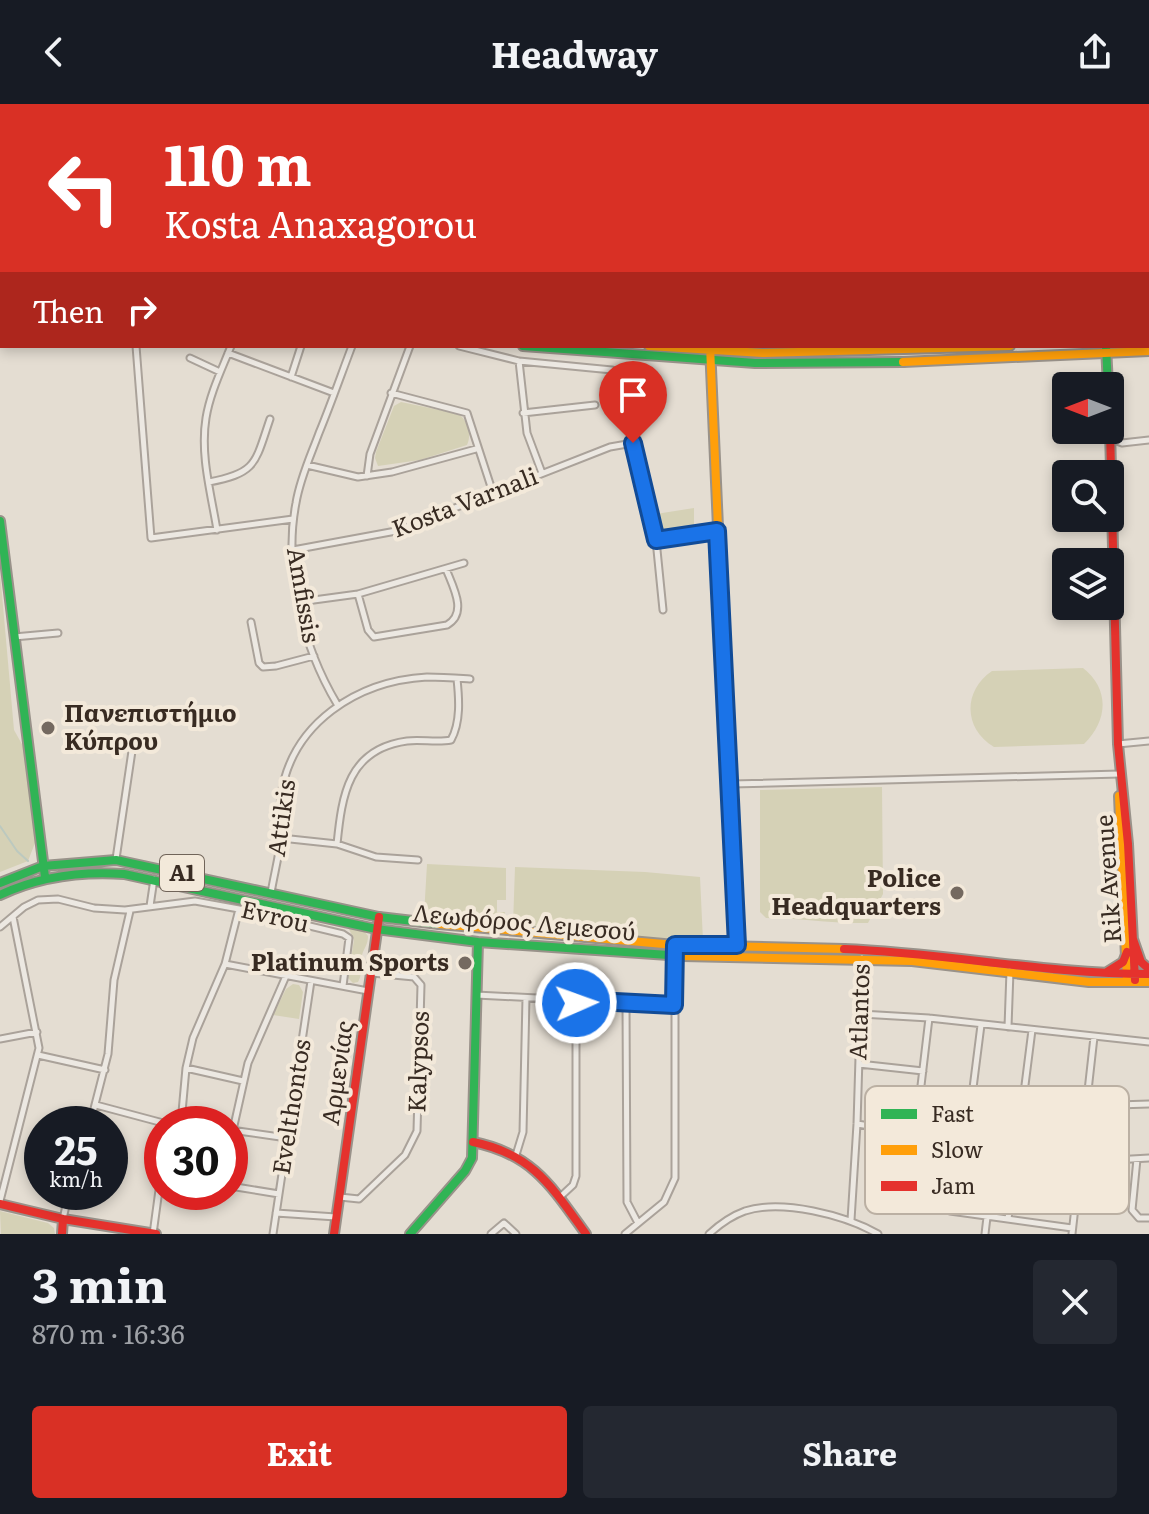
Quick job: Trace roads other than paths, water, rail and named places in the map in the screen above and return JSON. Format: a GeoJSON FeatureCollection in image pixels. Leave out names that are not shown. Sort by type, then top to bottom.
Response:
{"type":"FeatureCollection","features":[{"type":"Feature","properties":{"kind":"main road"},"geometry":{"type":"LineString","coordinates":[[690,348],[798,353],[949,348]]}},
{"type":"Feature","properties":{"kind":"main road"},"geometry":{"type":"LineString","coordinates":[[580,349],[711,363],[833,364],[1106,349],[1149,351]]}},
{"type":"Feature","properties":{"kind":"main road"},"geometry":{"type":"LineString","coordinates":[[710,349],[737,945]]}},
{"type":"Feature","properties":{"kind":"main road"},"geometry":{"type":"LineString","coordinates":[[1106,349],[1107,372]]}},
{"type":"Feature","properties":{"kind":"main road","name":"Rik Avenue"},"geometry":{"type":"LineString","coordinates":[[1110,444],[1118,744],[1128,844],[1133,939],[1131,978]]}},
{"type":"Feature","properties":{"kind":"main road"},"geometry":{"type":"LineString","coordinates":[[0,521],[45,877]]}},
{"type":"Feature","properties":{"kind":"main road","name":"Rik Avenue"},"geometry":{"type":"LineString","coordinates":[[1120,774],[1127,952],[1131,978]]}},
{"type":"Feature","properties":{"kind":"main road","name":"Λεωφόρος Λεμεσού"},"geometry":{"type":"LineString","coordinates":[[0,883],[43,866],[116,860],[379,917],[477,929],[675,945],[737,945],[862,954],[1089,982],[1131,978],[1149,972]]}},
{"type":"Feature","properties":{"kind":"main road","name":"Λεωφόρος Λεμεσού"},"geometry":{"type":"LineString","coordinates":[[0,895],[45,877],[107,872],[154,879],[376,929],[478,942],[674,956],[953,955],[1102,973],[1149,982]]}},
{"type":"Feature","properties":{"kind":"main road","name":"Αρμενίας"},"geometry":{"type":"LineString","coordinates":[[334,1234],[379,917]]}},
{"type":"Feature","properties":{"kind":"main road"},"geometry":{"type":"LineString","coordinates":[[1133,939],[1141,962],[1149,972]]}},
{"type":"Feature","properties":{"kind":"main road"},"geometry":{"type":"LineString","coordinates":[[410,1234],[468,1167],[473,1142],[478,942]]}},
{"type":"Feature","properties":{"kind":"main road"},"geometry":{"type":"LineString","coordinates":[[1102,973],[1123,962],[1127,952]]}},
{"type":"Feature","properties":{"kind":"main road"},"geometry":{"type":"LineString","coordinates":[[473,1142],[516,1155],[559,1198],[586,1234]]}},
{"type":"Feature","properties":{"kind":"main road"},"geometry":{"type":"LineString","coordinates":[[0,1202],[122,1232],[154,1234]]}},
{"type":"Feature","properties":{"kind":"main road"},"geometry":{"type":"LineString","coordinates":[[62,1234],[63,1219]]}},
{"type":"Feature","properties":{"kind":"street"},"geometry":{"type":"LineString","coordinates":[[136,348],[151,538],[293,519]]}},
{"type":"Feature","properties":{"kind":"street"},"geometry":{"type":"LineString","coordinates":[[217,530],[204,456],[205,426],[211,398],[230,348]]}},
{"type":"Feature","properties":{"kind":"street"},"geometry":{"type":"LineString","coordinates":[[291,377],[300,348]]}},
{"type":"Feature","properties":{"kind":"street","name":"Amfissis"},"geometry":{"type":"LineString","coordinates":[[337,704],[314,656],[299,602],[293,519],[307,465],[351,348]]}},
{"type":"Feature","properties":{"kind":"street"},"geometry":{"type":"LineString","coordinates":[[367,476],[370,454],[409,348]]}},
{"type":"Feature","properties":{"kind":"street"},"geometry":{"type":"LineString","coordinates":[[467,348],[519,361],[623,373],[628,382],[633,443],[656,540],[663,610]]}},
{"type":"Feature","properties":{"kind":"street"},"geometry":{"type":"LineString","coordinates":[[228,353],[334,393]]}},
{"type":"Feature","properties":{"kind":"street"},"geometry":{"type":"LineString","coordinates":[[190,358],[220,372]]}},
{"type":"Feature","properties":{"kind":"street"},"geometry":{"type":"LineString","coordinates":[[519,361],[523,413],[529,441],[542,473]]}},
{"type":"Feature","properties":{"kind":"street"},"geometry":{"type":"LineString","coordinates":[[391,393],[467,413],[476,449],[493,493]]}},
{"type":"Feature","properties":{"kind":"street"},"geometry":{"type":"LineString","coordinates":[[523,413],[595,405]]}},
{"type":"Feature","properties":{"kind":"street"},"geometry":{"type":"LineString","coordinates":[[209,482],[236,477],[249,469],[270,419]]}},
{"type":"Feature","properties":{"kind":"street"},"geometry":{"type":"LineString","coordinates":[[1124,443],[1149,440]]}},
{"type":"Feature","properties":{"kind":"street","name":"Kosta Varnali"},"geometry":{"type":"LineString","coordinates":[[293,550],[396,531],[610,447],[633,443]]}},
{"type":"Feature","properties":{"kind":"street"},"geometry":{"type":"LineString","coordinates":[[307,465],[347,475],[367,476],[476,449]]}},
{"type":"Feature","properties":{"kind":"street"},"geometry":{"type":"LineString","coordinates":[[656,540],[717,531]]}},
{"type":"Feature","properties":{"kind":"street"},"geometry":{"type":"LineString","coordinates":[[299,602],[358,594],[464,563]]}},
{"type":"Feature","properties":{"kind":"street"},"geometry":{"type":"LineString","coordinates":[[358,594],[368,630],[374,637],[447,625],[454,620],[458,608],[446,569]]}},
{"type":"Feature","properties":{"kind":"street"},"geometry":{"type":"LineString","coordinates":[[251,622],[257,656],[263,667],[314,656]]}},
{"type":"Feature","properties":{"kind":"street"},"geometry":{"type":"LineString","coordinates":[[14,637],[58,633]]}},
{"type":"Feature","properties":{"kind":"street","name":"Attikis"},"geometry":{"type":"LineString","coordinates":[[271,894],[281,838],[281,796],[296,750],[306,734],[337,704],[366,690],[428,677],[470,679]]}},
{"type":"Feature","properties":{"kind":"street"},"geometry":{"type":"LineString","coordinates":[[337,844],[344,794],[357,768],[369,756],[395,743],[447,741],[454,735],[459,699],[457,679]]}},
{"type":"Feature","properties":{"kind":"street"},"geometry":{"type":"LineString","coordinates":[[1118,744],[1149,741]]}},
{"type":"Feature","properties":{"kind":"street"},"geometry":{"type":"LineString","coordinates":[[116,860],[132,751]]}},
{"type":"Feature","properties":{"kind":"street"},"geometry":{"type":"LineString","coordinates":[[731,784],[1120,774]]}},
{"type":"Feature","properties":{"kind":"street"},"geometry":{"type":"LineString","coordinates":[[281,838],[337,844],[376,857],[418,860]]}},
{"type":"Feature","properties":{"kind":"street"},"geometry":{"type":"LineString","coordinates":[[150,906],[154,879]]}},
{"type":"Feature","properties":{"kind":"street","name":"Evrou"},"geometry":{"type":"LineString","coordinates":[[0,927],[32,901],[44,899],[58,899],[94,908],[131,910],[195,901],[343,934],[349,938],[350,946],[343,986]]}},
{"type":"Feature","properties":{"kind":"street"},"geometry":{"type":"LineString","coordinates":[[185,1106],[186,1068],[196,1027],[225,964],[239,909]]}},
{"type":"Feature","properties":{"kind":"street"},"geometry":{"type":"LineString","coordinates":[[131,910],[116,971],[105,1070],[96,1105],[144,1117]]}},
{"type":"Feature","properties":{"kind":"street"},"geometry":{"type":"LineString","coordinates":[[0,1202],[38,1055],[37,1032],[13,917]]}},
{"type":"Feature","properties":{"kind":"street"},"geometry":{"type":"LineString","coordinates":[[625,1234],[668,1196],[675,1178],[675,945]]}},
{"type":"Feature","properties":{"kind":"street","name":"Atlantos"},"geometry":{"type":"LineString","coordinates":[[851,1220],[862,954]]}},
{"type":"Feature","properties":{"kind":"street"},"geometry":{"type":"LineString","coordinates":[[1008,1027],[1011,962]]}},
{"type":"Feature","properties":{"kind":"street"},"geometry":{"type":"LineString","coordinates":[[225,964],[369,991]]}},
{"type":"Feature","properties":{"kind":"street","name":"Kalypsos"},"geometry":{"type":"LineString","coordinates":[[340,1197],[359,1199],[405,1155],[417,1131],[421,985],[414,977],[372,973]]}},
{"type":"Feature","properties":{"kind":"street"},"geometry":{"type":"LineString","coordinates":[[237,1106],[257,1041],[286,976]]}},
{"type":"Feature","properties":{"kind":"street","name":"Evelthontos"},"geometry":{"type":"LineString","coordinates":[[273,1234],[311,981]]}},
{"type":"Feature","properties":{"kind":"street"},"geometry":{"type":"LineString","coordinates":[[476,995],[674,1005]]}},
{"type":"Feature","properties":{"kind":"street"},"geometry":{"type":"LineString","coordinates":[[516,1155],[523,1132],[526,998]]}},
{"type":"Feature","properties":{"kind":"street"},"geometry":{"type":"LineString","coordinates":[[559,1198],[573,1185],[576,1176],[576,1000]]}},
{"type":"Feature","properties":{"kind":"street"},"geometry":{"type":"LineString","coordinates":[[626,1003],[627,1202],[638,1223]]}},
{"type":"Feature","properties":{"kind":"street"},"geometry":{"type":"LineString","coordinates":[[861,1014],[929,1018],[1149,1042]]}},
{"type":"Feature","properties":{"kind":"street"},"geometry":{"type":"LineString","coordinates":[[921,1086],[929,1018]]}},
{"type":"Feature","properties":{"kind":"street"},"geometry":{"type":"LineString","coordinates":[[973,1086],[981,1025]]}},
{"type":"Feature","properties":{"kind":"street"},"geometry":{"type":"LineString","coordinates":[[1025,1086],[1032,1030]]}},
{"type":"Feature","properties":{"kind":"street"},"geometry":{"type":"LineString","coordinates":[[0,1039],[37,1032]]}},
{"type":"Feature","properties":{"kind":"street"},"geometry":{"type":"LineString","coordinates":[[1088,1086],[1094,1037]]}},
{"type":"Feature","properties":{"kind":"street"},"geometry":{"type":"LineString","coordinates":[[38,1055],[105,1070]]}},
{"type":"Feature","properties":{"kind":"street"},"geometry":{"type":"LineString","coordinates":[[859,1064],[923,1071]]}},
{"type":"Feature","properties":{"kind":"street"},"geometry":{"type":"LineString","coordinates":[[186,1068],[243,1081]]}},
{"type":"Feature","properties":{"kind":"street"},"geometry":{"type":"LineString","coordinates":[[1129,1105],[1149,1104]]}},
{"type":"Feature","properties":{"kind":"street"},"geometry":{"type":"LineString","coordinates":[[857,1124],[865,1125]]}},
{"type":"Feature","properties":{"kind":"street"},"geometry":{"type":"LineString","coordinates":[[248,1132],[287,1138]]}},
{"type":"Feature","properties":{"kind":"street"},"geometry":{"type":"LineString","coordinates":[[1129,1159],[1149,1158]]}},
{"type":"Feature","properties":{"kind":"street"},"geometry":{"type":"LineString","coordinates":[[1137,1159],[1132,1210],[1139,1218],[1149,1218]]}},
{"type":"Feature","properties":{"kind":"street"},"geometry":{"type":"LineString","coordinates":[[0,1160],[10,1162]]}},
{"type":"Feature","properties":{"kind":"street"},"geometry":{"type":"LineString","coordinates":[[248,1189],[279,1194]]}},
{"type":"Feature","properties":{"kind":"street"},"geometry":{"type":"LineString","coordinates":[[709,1234],[728,1218],[760,1208],[815,1211],[851,1220],[878,1234]]}},
{"type":"Feature","properties":{"kind":"street"},"geometry":{"type":"LineString","coordinates":[[63,1219],[65,1210]]}},
{"type":"Feature","properties":{"kind":"street"},"geometry":{"type":"LineString","coordinates":[[154,1234],[157,1210]]}},
{"type":"Feature","properties":{"kind":"street"},"geometry":{"type":"LineString","coordinates":[[276,1213],[336,1217]]}},
{"type":"Feature","properties":{"kind":"street"},"geometry":{"type":"LineString","coordinates":[[968,1214],[1072,1231]]}},
{"type":"Feature","properties":{"kind":"street"},"geometry":{"type":"LineString","coordinates":[[1008,1219],[1009,1214]]}},
{"type":"Feature","properties":{"kind":"street"},"geometry":{"type":"LineString","coordinates":[[985,1234],[987,1217]]}},
{"type":"Feature","properties":{"kind":"street"},"geometry":{"type":"LineString","coordinates":[[491,1234],[504,1223],[516,1234]]}},
{"type":"Feature","properties":{"kind":"waterway"},"geometry":{"type":"LineString","coordinates":[[0,826],[28,861]]}},
{"type":"Feature","properties":{"kind":"place","name":"Πανεπιστήμιο Κύπρου"},"geometry":{"type":"Point","coordinates":[48,728]}},
{"type":"Feature","properties":{"kind":"place","name":"Police Headquarters"},"geometry":{"type":"Point","coordinates":[957,893]}},
{"type":"Feature","properties":{"kind":"place","name":"Platinum Sports"},"geometry":{"type":"Point","coordinates":[465,963]}}]}
